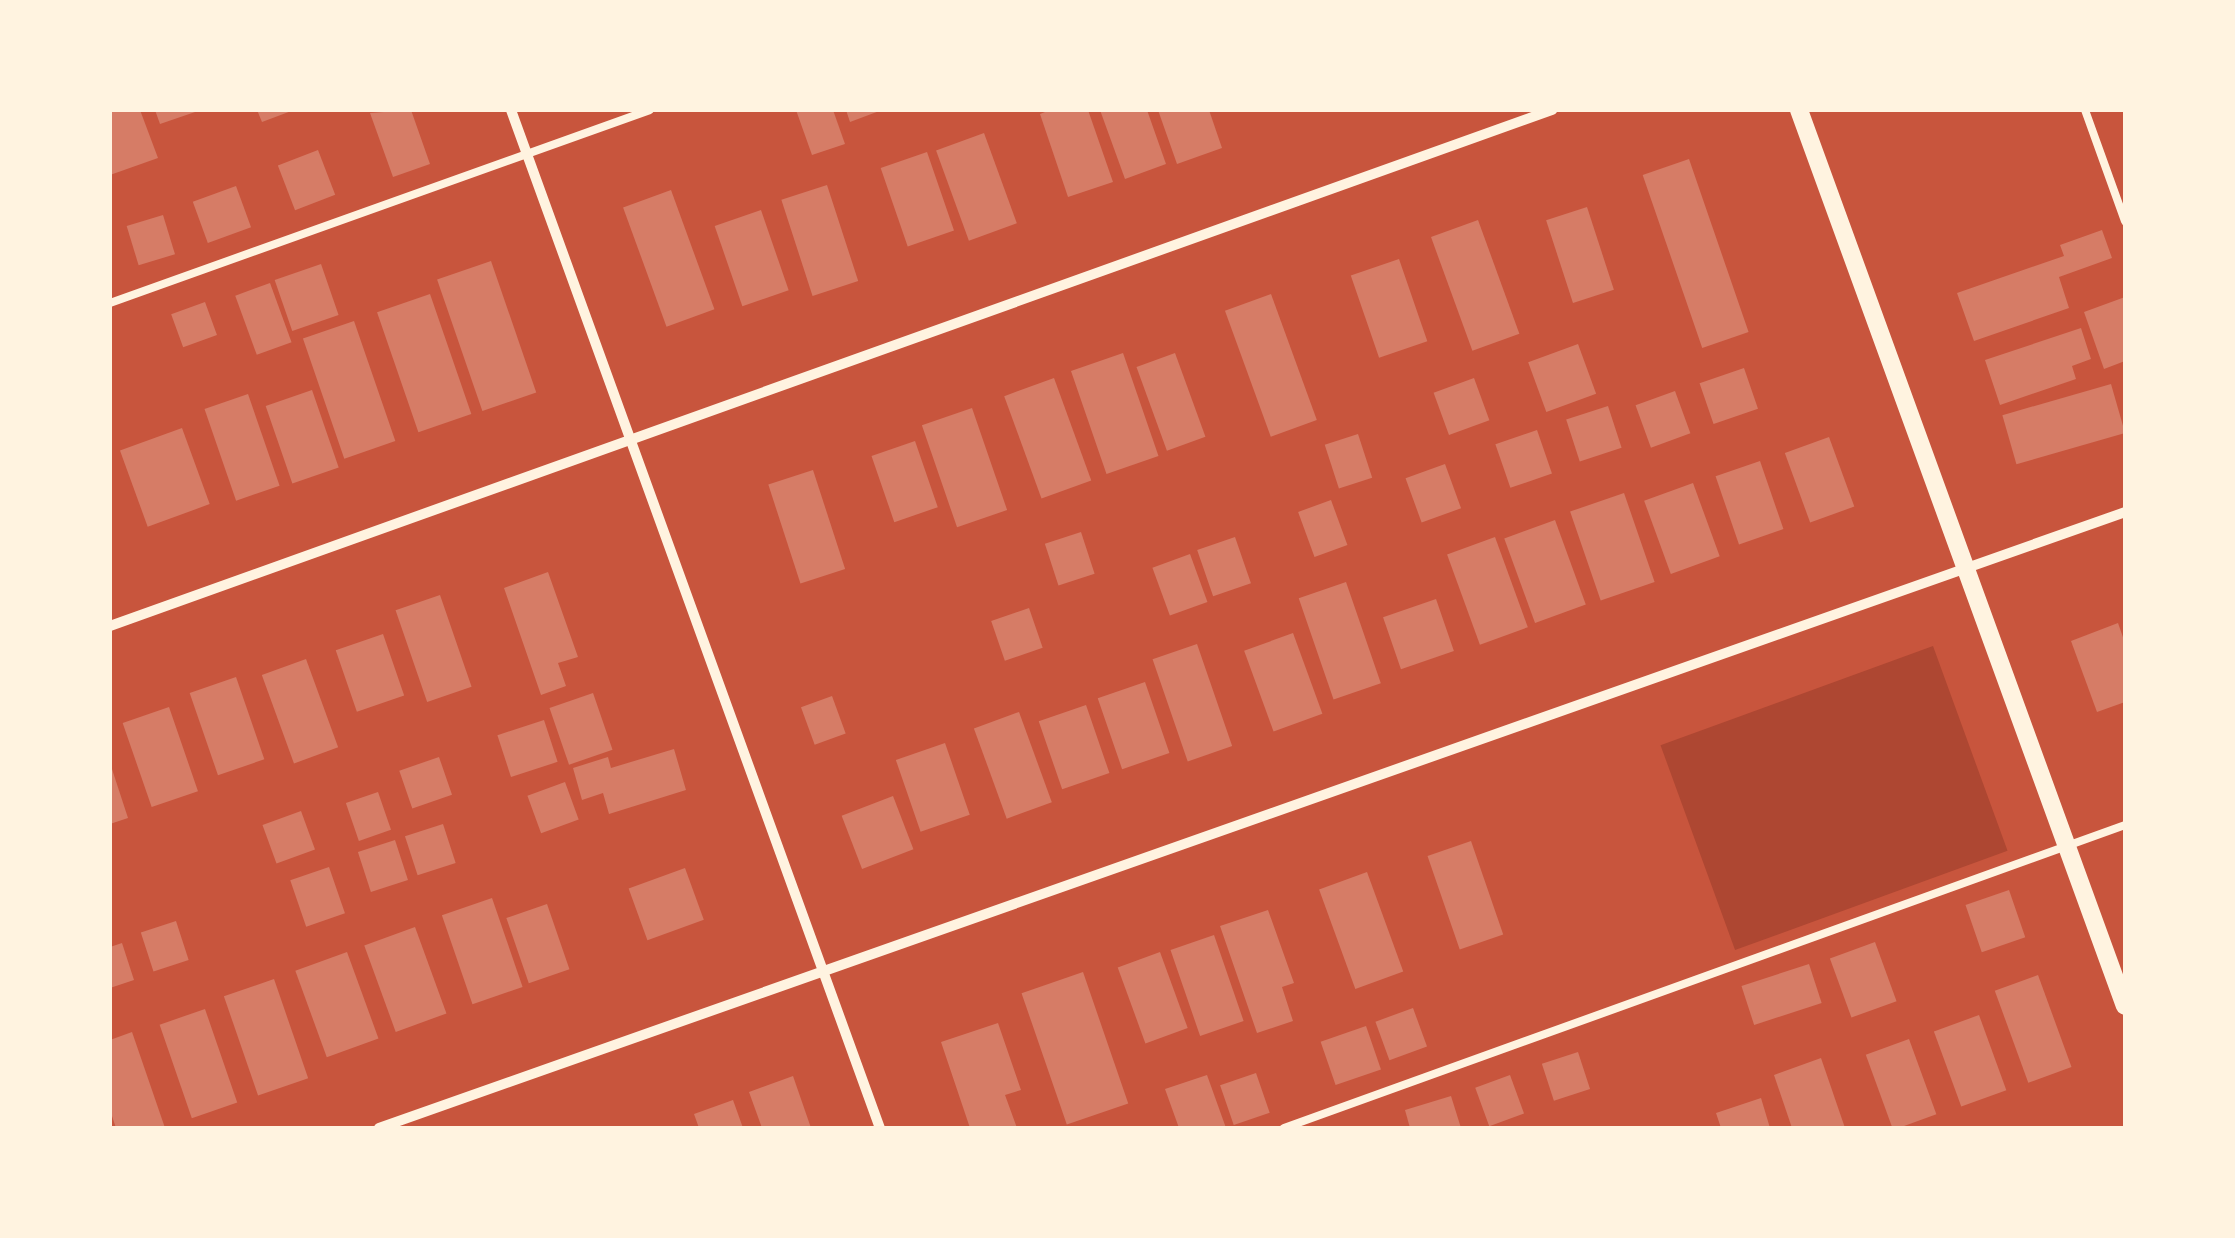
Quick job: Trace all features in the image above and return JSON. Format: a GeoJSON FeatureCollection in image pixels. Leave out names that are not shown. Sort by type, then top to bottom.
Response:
{"type":"FeatureCollection","features":[{"type":"Feature","properties":{"kind":"street"},"geometry":{"type":"LineString","coordinates":[[511,110],[880,1128]]}},
{"type":"Feature","properties":{"kind":"street"},"geometry":{"type":"LineString","coordinates":[[110,626],[1552,110]]}},
{"type":"Feature","properties":{"kind":"street"},"geometry":{"type":"LineString","coordinates":[[1799,110],[2125,1006]]}},
{"type":"Feature","properties":{"kind":"street"},"geometry":{"type":"LineString","coordinates":[[379,1128],[2125,512]]}},
{"type":"Feature","properties":{"kind":"lane"},"geometry":{"type":"LineString","coordinates":[[110,303],[650,110]]}},
{"type":"Feature","properties":{"kind":"lane"},"geometry":{"type":"LineString","coordinates":[[2084,110],[2125,221]]}},
{"type":"Feature","properties":{"kind":"lane"},"geometry":{"type":"LineString","coordinates":[[1284,1128],[2125,825]]}},
{"type":"Feature","properties":{"kind":"shaded area"},"geometry":{"type":"Polygon","coordinates":[[[1933,646],[2008,851],[1735,950],[1660,745],[1933,646]]]}},
{"type":"Feature","properties":{"kind":"building"},"geometry":{"type":"Polygon","coordinates":[[[110,110],[140,110],[158,158],[110,175],[110,110]]]}},
{"type":"Feature","properties":{"kind":"building"},"geometry":{"type":"Polygon","coordinates":[[[155,110],[198,110],[198,111],[160,124],[155,110]]]}},
{"type":"Feature","properties":{"kind":"building"},"geometry":{"type":"Polygon","coordinates":[[[257,110],[294,110],[262,122],[257,110]]]}},
{"type":"Feature","properties":{"kind":"building"},"geometry":{"type":"Polygon","coordinates":[[[411,110],[430,164],[393,177],[370,113],[411,110]]]}},
{"type":"Feature","properties":{"kind":"building"},"geometry":{"type":"Polygon","coordinates":[[[796,110],[833,110],[845,144],[812,155],[796,110]]]}},
{"type":"Feature","properties":{"kind":"building"},"geometry":{"type":"Polygon","coordinates":[[[846,110],[882,110],[850,122],[846,110]]]}},
{"type":"Feature","properties":{"kind":"building"},"geometry":{"type":"Polygon","coordinates":[[[1050,110],[1088,110],[1113,182],[1068,197],[1040,114],[1050,110]]]}},
{"type":"Feature","properties":{"kind":"building"},"geometry":{"type":"Polygon","coordinates":[[[1100,110],[1147,110],[1166,164],[1125,179],[1100,110]]]}},
{"type":"Feature","properties":{"kind":"building"},"geometry":{"type":"Polygon","coordinates":[[[1158,110],[1209,110],[1222,148],[1177,164],[1158,110]]]}},
{"type":"Feature","properties":{"kind":"building"},"geometry":{"type":"Polygon","coordinates":[[[984,133],[1017,223],[969,241],[936,150],[984,133]]]}},
{"type":"Feature","properties":{"kind":"building"},"geometry":{"type":"Polygon","coordinates":[[[318,150],[335,195],[295,210],[278,165],[318,150]]]}},
{"type":"Feature","properties":{"kind":"building"},"geometry":{"type":"Polygon","coordinates":[[[927,152],[954,230],[908,246],[881,168],[927,152]]]}},
{"type":"Feature","properties":{"kind":"building"},"geometry":{"type":"Polygon","coordinates":[[[1689,159],[1749,332],[1702,348],[1643,175],[1689,159]]]}},
{"type":"Feature","properties":{"kind":"building"},"geometry":{"type":"Polygon","coordinates":[[[827,185],[858,281],[813,296],[781,200],[827,185]]]}},
{"type":"Feature","properties":{"kind":"building"},"geometry":{"type":"Polygon","coordinates":[[[236,186],[251,227],[208,243],[193,202],[236,186]]]}},
{"type":"Feature","properties":{"kind":"building"},"geometry":{"type":"Polygon","coordinates":[[[671,190],[714,309],[667,327],[623,207],[671,190]]]}},
{"type":"Feature","properties":{"kind":"building"},"geometry":{"type":"Polygon","coordinates":[[[1587,207],[1614,290],[1573,303],[1546,220],[1587,207]]]}},
{"type":"Feature","properties":{"kind":"building"},"geometry":{"type":"Polygon","coordinates":[[[761,210],[789,290],[742,306],[715,226],[761,210]]]}},
{"type":"Feature","properties":{"kind":"building"},"geometry":{"type":"Polygon","coordinates":[[[163,215],[175,254],[139,265],[127,226],[163,215]]]}},
{"type":"Feature","properties":{"kind":"building"},"geometry":{"type":"Polygon","coordinates":[[[1478,220],[1519,334],[1472,351],[1431,237],[1478,220]]]}},
{"type":"Feature","properties":{"kind":"building"},"geometry":{"type":"Polygon","coordinates":[[[2102,230],[2112,258],[2059,277],[2069,308],[1974,341],[1957,293],[2064,256],[2060,245],[2102,230]]]}},
{"type":"Feature","properties":{"kind":"building"},"geometry":{"type":"Polygon","coordinates":[[[1399,259],[1427,341],[1379,358],[1351,276],[1399,259]]]}},
{"type":"Feature","properties":{"kind":"building"},"geometry":{"type":"Polygon","coordinates":[[[491,261],[536,392],[482,411],[437,280],[491,261]]]}},
{"type":"Feature","properties":{"kind":"building"},"geometry":{"type":"Polygon","coordinates":[[[321,264],[339,315],[292,331],[275,280],[321,264]]]}},
{"type":"Feature","properties":{"kind":"building"},"geometry":{"type":"Polygon","coordinates":[[[270,283],[292,342],[257,355],[235,296],[270,283]]]}},
{"type":"Feature","properties":{"kind":"building"},"geometry":{"type":"Polygon","coordinates":[[[430,294],[471,414],[418,432],[377,312],[430,294]]]}},
{"type":"Feature","properties":{"kind":"building"},"geometry":{"type":"Polygon","coordinates":[[[1271,294],[1317,420],[1271,437],[1225,311],[1271,294]]]}},
{"type":"Feature","properties":{"kind":"building"},"geometry":{"type":"Polygon","coordinates":[[[2125,297],[2125,361],[2104,369],[2084,312],[2125,297]]]}},
{"type":"Feature","properties":{"kind":"building"},"geometry":{"type":"Polygon","coordinates":[[[205,302],[217,335],[183,347],[171,314],[205,302]]]}},
{"type":"Feature","properties":{"kind":"building"},"geometry":{"type":"Polygon","coordinates":[[[354,321],[395,441],[344,459],[303,339],[354,321]]]}},
{"type":"Feature","properties":{"kind":"building"},"geometry":{"type":"Polygon","coordinates":[[[2081,328],[2091,359],[2072,366],[2076,379],[2000,405],[1985,360],[2081,328]]]}},
{"type":"Feature","properties":{"kind":"building"},"geometry":{"type":"Polygon","coordinates":[[[1578,344],[1596,394],[1546,412],[1528,362],[1578,344]]]}},
{"type":"Feature","properties":{"kind":"building"},"geometry":{"type":"Polygon","coordinates":[[[1123,353],[1158,456],[1106,474],[1071,371],[1123,353]]]}},
{"type":"Feature","properties":{"kind":"building"},"geometry":{"type":"Polygon","coordinates":[[[1175,353],[1205,437],[1167,451],[1136,367],[1175,353]]]}},
{"type":"Feature","properties":{"kind":"building"},"geometry":{"type":"Polygon","coordinates":[[[1744,368],[1758,409],[1714,424],[1700,383],[1744,368]]]}},
{"type":"Feature","properties":{"kind":"building"},"geometry":{"type":"Polygon","coordinates":[[[1054,378],[1091,480],[1041,499],[1004,396],[1054,378]]]}},
{"type":"Feature","properties":{"kind":"building"},"geometry":{"type":"Polygon","coordinates":[[[1474,378],[1489,420],[1449,435],[1434,393],[1474,378]]]}},
{"type":"Feature","properties":{"kind":"building"},"geometry":{"type":"Polygon","coordinates":[[[2111,384],[2125,433],[2016,464],[2002,415],[2111,384]]]}},
{"type":"Feature","properties":{"kind":"building"},"geometry":{"type":"Polygon","coordinates":[[[312,390],[339,468],[292,483],[266,406],[312,390]]]}},
{"type":"Feature","properties":{"kind":"building"},"geometry":{"type":"Polygon","coordinates":[[[1675,391],[1690,433],[1651,448],[1636,405],[1675,391]]]}},
{"type":"Feature","properties":{"kind":"building"},"geometry":{"type":"Polygon","coordinates":[[[248,394],[280,486],[236,501],[205,409],[248,394]]]}},
{"type":"Feature","properties":{"kind":"building"},"geometry":{"type":"Polygon","coordinates":[[[1608,406],[1622,448],[1580,461],[1566,420],[1608,406]]]}},
{"type":"Feature","properties":{"kind":"building"},"geometry":{"type":"Polygon","coordinates":[[[972,408],[1007,510],[957,527],[922,425],[972,408]]]}},
{"type":"Feature","properties":{"kind":"building"},"geometry":{"type":"Polygon","coordinates":[[[182,428],[210,504],[148,527],[120,451],[182,428]]]}},
{"type":"Feature","properties":{"kind":"building"},"geometry":{"type":"Polygon","coordinates":[[[1537,430],[1552,473],[1510,488],[1495,444],[1537,430]]]}},
{"type":"Feature","properties":{"kind":"building"},"geometry":{"type":"Polygon","coordinates":[[[1358,434],[1372,478],[1339,489],[1325,445],[1358,434]]]}},
{"type":"Feature","properties":{"kind":"building"},"geometry":{"type":"Polygon","coordinates":[[[1829,437],[1854,507],[1810,523],[1785,453],[1829,437]]]}},
{"type":"Feature","properties":{"kind":"building"},"geometry":{"type":"Polygon","coordinates":[[[915,441],[938,507],[894,522],[872,456],[915,441]]]}},
{"type":"Feature","properties":{"kind":"building"},"geometry":{"type":"Polygon","coordinates":[[[1760,461],[1783,529],[1739,544],[1716,476],[1760,461]]]}},
{"type":"Feature","properties":{"kind":"building"},"geometry":{"type":"Polygon","coordinates":[[[1445,464],[1461,508],[1422,523],[1406,478],[1445,464]]]}},
{"type":"Feature","properties":{"kind":"building"},"geometry":{"type":"Polygon","coordinates":[[[813,470],[845,569],[800,583],[768,485],[813,470]]]}},
{"type":"Feature","properties":{"kind":"building"},"geometry":{"type":"Polygon","coordinates":[[[1693,483],[1720,556],[1671,574],[1644,501],[1693,483]]]}},
{"type":"Feature","properties":{"kind":"building"},"geometry":{"type":"Polygon","coordinates":[[[1624,493],[1655,582],[1601,600],[1570,512],[1624,493]]]}},
{"type":"Feature","properties":{"kind":"building"},"geometry":{"type":"Polygon","coordinates":[[[1331,500],[1347,545],[1315,557],[1298,512],[1331,500]]]}},
{"type":"Feature","properties":{"kind":"building"},"geometry":{"type":"Polygon","coordinates":[[[1555,520],[1586,605],[1535,623],[1504,538],[1555,520]]]}},
{"type":"Feature","properties":{"kind":"building"},"geometry":{"type":"Polygon","coordinates":[[[1081,532],[1095,574],[1058,586],[1045,544],[1081,532]]]}},
{"type":"Feature","properties":{"kind":"building"},"geometry":{"type":"Polygon","coordinates":[[[1235,537],[1251,583],[1213,596],[1197,550],[1235,537]]]}},
{"type":"Feature","properties":{"kind":"building"},"geometry":{"type":"Polygon","coordinates":[[[1495,537],[1528,627],[1480,645],[1447,554],[1495,537]]]}},
{"type":"Feature","properties":{"kind":"building"},"geometry":{"type":"Polygon","coordinates":[[[1190,554],[1207,602],[1170,616],[1152,568],[1190,554]]]}},
{"type":"Feature","properties":{"kind":"building"},"geometry":{"type":"Polygon","coordinates":[[[548,572],[578,657],[558,663],[566,686],[541,695],[504,588],[548,572]]]}},
{"type":"Feature","properties":{"kind":"building"},"geometry":{"type":"Polygon","coordinates":[[[1346,582],[1381,683],[1334,699],[1299,598],[1346,582]]]}},
{"type":"Feature","properties":{"kind":"building"},"geometry":{"type":"Polygon","coordinates":[[[440,595],[472,687],[427,702],[396,610],[440,595]]]}},
{"type":"Feature","properties":{"kind":"building"},"geometry":{"type":"Polygon","coordinates":[[[1436,599],[1454,651],[1401,669],[1383,617],[1436,599]]]}},
{"type":"Feature","properties":{"kind":"building"},"geometry":{"type":"Polygon","coordinates":[[[1029,608],[1043,648],[1005,661],[991,621],[1029,608]]]}},
{"type":"Feature","properties":{"kind":"building"},"geometry":{"type":"Polygon","coordinates":[[[2118,623],[2125,643],[2125,702],[2097,712],[2071,641],[2118,623]]]}},
{"type":"Feature","properties":{"kind":"building"},"geometry":{"type":"Polygon","coordinates":[[[1293,633],[1322,714],[1274,732],[1244,651],[1293,633]]]}},
{"type":"Feature","properties":{"kind":"building"},"geometry":{"type":"Polygon","coordinates":[[[383,634],[404,695],[357,712],[336,650],[383,634]]]}},
{"type":"Feature","properties":{"kind":"building"},"geometry":{"type":"Polygon","coordinates":[[[1197,644],[1232,746],[1188,761],[1153,659],[1197,644]]]}},
{"type":"Feature","properties":{"kind":"building"},"geometry":{"type":"Polygon","coordinates":[[[306,659],[338,747],[294,763],[262,675],[306,659]]]}},
{"type":"Feature","properties":{"kind":"building"},"geometry":{"type":"Polygon","coordinates":[[[236,677],[264,759],[218,775],[190,693],[236,677]]]}},
{"type":"Feature","properties":{"kind":"building"},"geometry":{"type":"Polygon","coordinates":[[[1145,682],[1169,753],[1122,769],[1098,698],[1145,682]]]}},
{"type":"Feature","properties":{"kind":"building"},"geometry":{"type":"Polygon","coordinates":[[[593,693],[613,750],[569,765],[550,708],[593,693]]]}},
{"type":"Feature","properties":{"kind":"building"},"geometry":{"type":"Polygon","coordinates":[[[832,696],[846,734],[815,745],[801,707],[832,696]]]}},
{"type":"Feature","properties":{"kind":"building"},"geometry":{"type":"Polygon","coordinates":[[[1086,705],[1109,773],[1062,789],[1039,721],[1086,705]]]}},
{"type":"Feature","properties":{"kind":"building"},"geometry":{"type":"Polygon","coordinates":[[[169,707],[198,791],[152,807],[123,723],[169,707]]]}},
{"type":"Feature","properties":{"kind":"building"},"geometry":{"type":"Polygon","coordinates":[[[1019,712],[1052,802],[1007,819],[974,728],[1019,712]]]}},
{"type":"Feature","properties":{"kind":"building"},"geometry":{"type":"Polygon","coordinates":[[[544,720],[558,762],[511,777],[497,735],[544,720]]]}},
{"type":"Feature","properties":{"kind":"building"},"geometry":{"type":"Polygon","coordinates":[[[945,743],[970,815],[921,832],[896,760],[945,743]]]}},
{"type":"Feature","properties":{"kind":"building"},"geometry":{"type":"Polygon","coordinates":[[[674,749],[686,790],[609,814],[603,793],[582,800],[573,768],[608,757],[611,768],[674,749]]]}},
{"type":"Feature","properties":{"kind":"building"},"geometry":{"type":"Polygon","coordinates":[[[439,757],[452,795],[412,808],[399,771],[439,757]]]}},
{"type":"Feature","properties":{"kind":"building"},"geometry":{"type":"Polygon","coordinates":[[[110,763],[128,818],[110,824],[110,763]]]}},
{"type":"Feature","properties":{"kind":"building"},"geometry":{"type":"Polygon","coordinates":[[[565,782],[579,820],[541,833],[527,796],[565,782]]]}},
{"type":"Feature","properties":{"kind":"building"},"geometry":{"type":"Polygon","coordinates":[[[378,792],[391,830],[359,841],[346,803],[378,792]]]}},
{"type":"Feature","properties":{"kind":"building"},"geometry":{"type":"Polygon","coordinates":[[[893,796],[913,849],[862,869],[842,816],[893,796]]]}},
{"type":"Feature","properties":{"kind":"building"},"geometry":{"type":"Polygon","coordinates":[[[301,811],[315,850],[276,864],[262,825],[301,811]]]}},
{"type":"Feature","properties":{"kind":"building"},"geometry":{"type":"Polygon","coordinates":[[[443,824],[456,863],[418,875],[405,836],[443,824]]]}},
{"type":"Feature","properties":{"kind":"building"},"geometry":{"type":"Polygon","coordinates":[[[395,840],[408,880],[371,892],[358,852],[395,840]]]}},
{"type":"Feature","properties":{"kind":"building"},"geometry":{"type":"Polygon","coordinates":[[[1471,841],[1503,935],[1460,950],[1428,856],[1471,841]]]}},
{"type":"Feature","properties":{"kind":"building"},"geometry":{"type":"Polygon","coordinates":[[[329,867],[345,913],[306,927],[290,880],[329,867]]]}},
{"type":"Feature","properties":{"kind":"building"},"geometry":{"type":"Polygon","coordinates":[[[685,868],[704,920],[647,940],[629,889],[685,868]]]}},
{"type":"Feature","properties":{"kind":"building"},"geometry":{"type":"Polygon","coordinates":[[[1367,872],[1403,972],[1355,989],[1319,889],[1367,872]]]}},
{"type":"Feature","properties":{"kind":"building"},"geometry":{"type":"Polygon","coordinates":[[[2009,890],[2025,937],[1982,952],[1966,905],[2009,890]]]}},
{"type":"Feature","properties":{"kind":"building"},"geometry":{"type":"Polygon","coordinates":[[[492,898],[523,987],[472,1004],[442,915],[492,898]]]}},
{"type":"Feature","properties":{"kind":"building"},"geometry":{"type":"Polygon","coordinates":[[[547,904],[569,969],[529,983],[506,918],[547,904]]]}},
{"type":"Feature","properties":{"kind":"building"},"geometry":{"type":"Polygon","coordinates":[[[1268,910],[1294,983],[1282,987],[1293,1021],[1257,1033],[1220,926],[1268,910]]]}},
{"type":"Feature","properties":{"kind":"building"},"geometry":{"type":"Polygon","coordinates":[[[176,921],[189,960],[153,971],[141,932],[176,921]]]}},
{"type":"Feature","properties":{"kind":"building"},"geometry":{"type":"Polygon","coordinates":[[[415,927],[446,1013],[396,1032],[364,945],[415,927]]]}},
{"type":"Feature","properties":{"kind":"building"},"geometry":{"type":"Polygon","coordinates":[[[1214,935],[1244,1021],[1200,1036],[1171,950],[1214,935]]]}},
{"type":"Feature","properties":{"kind":"building"},"geometry":{"type":"Polygon","coordinates":[[[1875,942],[1897,1001],[1851,1018],[1830,958],[1875,942]]]}},
{"type":"Feature","properties":{"kind":"building"},"geometry":{"type":"Polygon","coordinates":[[[122,943],[134,980],[110,988],[110,947],[122,943]]]}},
{"type":"Feature","properties":{"kind":"building"},"geometry":{"type":"Polygon","coordinates":[[[347,952],[378,1038],[327,1057],[295,971],[347,952]]]}},
{"type":"Feature","properties":{"kind":"building"},"geometry":{"type":"Polygon","coordinates":[[[1160,952],[1188,1028],[1145,1044],[1118,967],[1160,952]]]}},
{"type":"Feature","properties":{"kind":"building"},"geometry":{"type":"Polygon","coordinates":[[[1809,964],[1822,1003],[1754,1025],[1741,986],[1809,964]]]}},
{"type":"Feature","properties":{"kind":"building"},"geometry":{"type":"Polygon","coordinates":[[[1083,972],[1128,1103],[1067,1125],[1022,993],[1083,972]]]}},
{"type":"Feature","properties":{"kind":"building"},"geometry":{"type":"Polygon","coordinates":[[[2038,975],[2072,1067],[2028,1083],[1995,991],[2038,975]]]}},
{"type":"Feature","properties":{"kind":"building"},"geometry":{"type":"Polygon","coordinates":[[[274,979],[308,1078],[258,1096],[224,996],[274,979]]]}},
{"type":"Feature","properties":{"kind":"building"},"geometry":{"type":"Polygon","coordinates":[[[1413,1008],[1427,1047],[1389,1060],[1375,1022],[1413,1008]]]}},
{"type":"Feature","properties":{"kind":"building"},"geometry":{"type":"Polygon","coordinates":[[[205,1009],[237,1103],[192,1118],[160,1025],[205,1009]]]}},
{"type":"Feature","properties":{"kind":"building"},"geometry":{"type":"Polygon","coordinates":[[[1979,1015],[2006,1090],[1961,1107],[1934,1031],[1979,1015]]]}},
{"type":"Feature","properties":{"kind":"building"},"geometry":{"type":"Polygon","coordinates":[[[998,1023],[1021,1090],[1005,1095],[1017,1128],[970,1128],[941,1042],[998,1023]]]}},
{"type":"Feature","properties":{"kind":"building"},"geometry":{"type":"Polygon","coordinates":[[[1366,1026],[1381,1069],[1336,1085],[1321,1042],[1366,1026]]]}},
{"type":"Feature","properties":{"kind":"building"},"geometry":{"type":"Polygon","coordinates":[[[132,1032],[165,1128],[116,1128],[110,1110],[110,1040],[132,1032]]]}},
{"type":"Feature","properties":{"kind":"building"},"geometry":{"type":"Polygon","coordinates":[[[1909,1039],[1936,1114],[1892,1128],[1866,1055],[1909,1039]]]}},
{"type":"Feature","properties":{"kind":"building"},"geometry":{"type":"Polygon","coordinates":[[[1578,1052],[1590,1089],[1554,1101],[1542,1064],[1578,1052]]]}},
{"type":"Feature","properties":{"kind":"building"},"geometry":{"type":"Polygon","coordinates":[[[1821,1058],[1845,1128],[1792,1128],[1774,1075],[1821,1058]]]}},
{"type":"Feature","properties":{"kind":"building"},"geometry":{"type":"Polygon","coordinates":[[[1256,1073],[1270,1113],[1234,1125],[1220,1085],[1256,1073]]]}},
{"type":"Feature","properties":{"kind":"building"},"geometry":{"type":"Polygon","coordinates":[[[1207,1075],[1226,1128],[1179,1128],[1165,1089],[1207,1075]]]}},
{"type":"Feature","properties":{"kind":"building"},"geometry":{"type":"Polygon","coordinates":[[[1510,1075],[1524,1114],[1489,1126],[1475,1088],[1510,1075]]]}},
{"type":"Feature","properties":{"kind":"building"},"geometry":{"type":"Polygon","coordinates":[[[793,1076],[811,1128],[762,1128],[749,1092],[793,1076]]]}},
{"type":"Feature","properties":{"kind":"building"},"geometry":{"type":"Polygon","coordinates":[[[1451,1096],[1461,1128],[1410,1128],[1405,1110],[1451,1096]]]}},
{"type":"Feature","properties":{"kind":"building"},"geometry":{"type":"Polygon","coordinates":[[[1761,1098],[1770,1128],[1721,1128],[1716,1113],[1761,1098]]]}},
{"type":"Feature","properties":{"kind":"building"},"geometry":{"type":"Polygon","coordinates":[[[733,1100],[743,1128],[699,1128],[694,1114],[733,1100]]]}}]}
